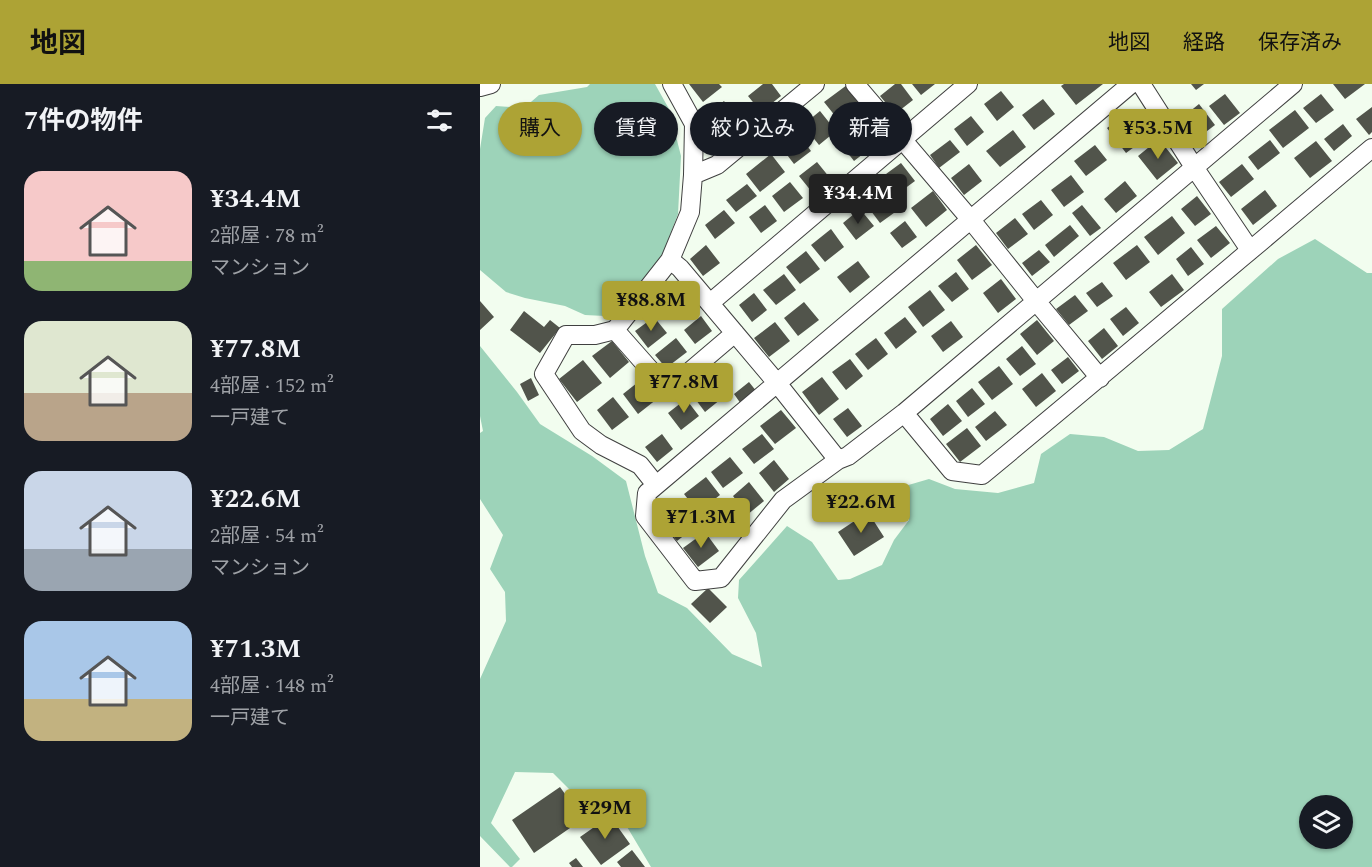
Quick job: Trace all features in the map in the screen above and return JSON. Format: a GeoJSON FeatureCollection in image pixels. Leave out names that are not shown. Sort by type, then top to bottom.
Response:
{"type":"FeatureCollection","features":[{"type":"Feature","properties":{"kind":"street"},"geometry":{"type":"LineString","coordinates":[[656,484],[640,465],[601,445],[582,431],[544,374],[566,335],[595,335],[615,330],[670,260],[690,212],[694,124],[672,84]]}},
{"type":"Feature","properties":{"kind":"street"},"geometry":{"type":"LineString","coordinates":[[693,175],[717,165],[815,84]]}},
{"type":"Feature","properties":{"kind":"street"},"geometry":{"type":"LineString","coordinates":[[855,84],[870,102]]}},
{"type":"Feature","properties":{"kind":"street"},"geometry":{"type":"LineString","coordinates":[[912,132],[968,84]]}},
{"type":"Feature","properties":{"kind":"street"},"geometry":{"type":"LineString","coordinates":[[1131,84],[647,493],[645,516],[695,581],[721,578],[783,500],[838,460],[848,456],[904,412],[1293,84]]}},
{"type":"Feature","properties":{"kind":"street"},"geometry":{"type":"LineString","coordinates":[[1141,84],[1250,250]]}},
{"type":"Feature","properties":{"kind":"street"},"geometry":{"type":"LineString","coordinates":[[904,412],[952,471],[982,475],[1372,148]]}},
{"type":"Feature","properties":{"kind":"street"},"geometry":{"type":"LineString","coordinates":[[912,152],[1100,378]]}},
{"type":"Feature","properties":{"kind":"street"},"geometry":{"type":"LineString","coordinates":[[710,303],[883,156]]}},
{"type":"Feature","properties":{"kind":"street"},"geometry":{"type":"LineString","coordinates":[[670,260],[680,268],[710,303],[838,460]]}},
{"type":"Feature","properties":{"kind":"street"},"geometry":{"type":"LineString","coordinates":[[615,330],[668,390],[735,333]]}},
{"type":"Feature","properties":{"kind":"green space"},"geometry":{"type":"Polygon","coordinates":[[[590,84],[655,84],[665,102],[594,102],[594,156],[678,156],[678,144],[681,156],[678,214],[662,256],[616,311],[605,316],[585,315],[565,306],[506,292],[480,270],[480,149],[485,118],[498,106],[498,156],[582,156],[582,102],[531,102],[539,95],[587,87],[590,84]]]}},
{"type":"Feature","properties":{"kind":"green space"},"geometry":{"type":"Polygon","coordinates":[[[1315,239],[1367,273],[1372,273],[1372,867],[651,867],[614,805],[585,805],[553,773],[515,772],[491,823],[520,859],[512,867],[480,836],[480,679],[506,621],[505,592],[490,569],[503,535],[480,499],[480,433],[483,431],[480,416],[480,346],[540,424],[592,456],[626,481],[645,556],[658,593],[687,608],[732,654],[762,667],[756,633],[738,598],[739,580],[787,526],[812,542],[838,580],[850,579],[882,565],[894,540],[909,520],[905,486],[929,479],[955,489],[998,493],[1034,483],[1041,454],[1070,434],[1104,437],[1138,451],[1169,450],[1203,429],[1222,356],[1222,309],[1278,259],[1315,239]]]}},
{"type":"Feature","properties":{"kind":"building"},"geometry":{"type":"Polygon","coordinates":[[[689,84],[719,84],[722,87],[703,102],[689,84]]]}},
{"type":"Feature","properties":{"kind":"building"},"geometry":{"type":"Polygon","coordinates":[[[763,84],[772,84],[781,96],[774,102],[753,102],[748,96],[763,84]]]}},
{"type":"Feature","properties":{"kind":"building"},"geometry":{"type":"Polygon","coordinates":[[[895,84],[901,84],[913,100],[910,102],[885,102],[880,96],[895,84]]]}},
{"type":"Feature","properties":{"kind":"building"},"geometry":{"type":"Polygon","coordinates":[[[912,84],[935,84],[921,95],[912,84]]]}},
{"type":"Feature","properties":{"kind":"building"},"geometry":{"type":"Polygon","coordinates":[[[1064,84],[1103,84],[1076,105],[1061,86],[1064,84]]]}},
{"type":"Feature","properties":{"kind":"building"},"geometry":{"type":"Polygon","coordinates":[[[1191,84],[1204,84],[1196,90],[1191,84]]]}},
{"type":"Feature","properties":{"kind":"building"},"geometry":{"type":"Polygon","coordinates":[[[1333,84],[1365,84],[1345,99],[1333,84]]]}},
{"type":"Feature","properties":{"kind":"building"},"geometry":{"type":"Polygon","coordinates":[[[847,85],[861,102],[828,102],[828,107],[824,102],[847,85]]]}},
{"type":"Feature","properties":{"kind":"building"},"geometry":{"type":"Polygon","coordinates":[[[1001,91],[1014,107],[997,121],[984,104],[1001,91]]]}},
{"type":"Feature","properties":{"kind":"building"},"geometry":{"type":"Polygon","coordinates":[[[1225,94],[1240,113],[1224,125],[1209,106],[1225,94]]]}},
{"type":"Feature","properties":{"kind":"building"},"geometry":{"type":"Polygon","coordinates":[[[1321,94],[1334,110],[1316,123],[1303,108],[1321,94]]]}},
{"type":"Feature","properties":{"kind":"building"},"geometry":{"type":"Polygon","coordinates":[[[1043,99],[1055,114],[1034,130],[1022,115],[1043,99]]]}},
{"type":"Feature","properties":{"kind":"building"},"geometry":{"type":"Polygon","coordinates":[[[1199,104],[1215,125],[1194,141],[1178,121],[1199,104]]]}},
{"type":"Feature","properties":{"kind":"building"},"geometry":{"type":"Polygon","coordinates":[[[1372,107],[1372,132],[1369,135],[1356,119],[1372,107]]]}},
{"type":"Feature","properties":{"kind":"building"},"geometry":{"type":"Polygon","coordinates":[[[1295,110],[1309,128],[1283,148],[1269,130],[1295,110]]]}},
{"type":"Feature","properties":{"kind":"building"},"geometry":{"type":"Polygon","coordinates":[[[820,111],[828,121],[828,138],[819,145],[816,141],[816,114],[820,111]]]}},
{"type":"Feature","properties":{"kind":"building"},"geometry":{"type":"Polygon","coordinates":[[[1126,114],[1145,139],[1126,153],[1107,128],[1126,114]]]}},
{"type":"Feature","properties":{"kind":"building"},"geometry":{"type":"Polygon","coordinates":[[[971,116],[984,132],[967,146],[954,129],[971,116]]]}},
{"type":"Feature","properties":{"kind":"building"},"geometry":{"type":"Polygon","coordinates":[[[1343,124],[1352,136],[1334,151],[1324,139],[1343,124]]]}},
{"type":"Feature","properties":{"kind":"building"},"geometry":{"type":"Polygon","coordinates":[[[1013,130],[1026,147],[1000,167],[986,151],[1013,130]]]}},
{"type":"Feature","properties":{"kind":"building"},"geometry":{"type":"Polygon","coordinates":[[[1159,139],[1178,163],[1157,180],[1138,156],[1159,139]]]}},
{"type":"Feature","properties":{"kind":"building"},"geometry":{"type":"Polygon","coordinates":[[[950,140],[960,152],[939,168],[930,155],[950,140]]]}},
{"type":"Feature","properties":{"kind":"building"},"geometry":{"type":"Polygon","coordinates":[[[1270,140],[1280,153],[1258,170],[1248,157],[1270,140]]]}},
{"type":"Feature","properties":{"kind":"building"},"geometry":{"type":"Polygon","coordinates":[[[1316,141],[1332,161],[1310,178],[1294,158],[1316,141]]]}},
{"type":"Feature","properties":{"kind":"building"},"geometry":{"type":"Polygon","coordinates":[[[1095,145],[1107,160],[1086,176],[1074,161],[1095,145]]]}},
{"type":"Feature","properties":{"kind":"building"},"geometry":{"type":"Polygon","coordinates":[[[768,156],[773,156],[785,172],[760,192],[746,174],[768,156]]]}},
{"type":"Feature","properties":{"kind":"building"},"geometry":{"type":"Polygon","coordinates":[[[788,156],[804,156],[794,164],[788,156]]]}},
{"type":"Feature","properties":{"kind":"building"},"geometry":{"type":"Polygon","coordinates":[[[850,156],[860,156],[854,161],[850,156]]]}},
{"type":"Feature","properties":{"kind":"building"},"geometry":{"type":"Polygon","coordinates":[[[817,162],[834,183],[816,197],[799,176],[817,162]]]}},
{"type":"Feature","properties":{"kind":"building"},"geometry":{"type":"Polygon","coordinates":[[[901,163],[915,181],[900,192],[886,174],[901,163]]]}},
{"type":"Feature","properties":{"kind":"building"},"geometry":{"type":"Polygon","coordinates":[[[969,164],[982,181],[964,195],[951,178],[969,164]]]}},
{"type":"Feature","properties":{"kind":"building"},"geometry":{"type":"Polygon","coordinates":[[[1242,164],[1254,179],[1231,197],[1219,182],[1242,164]]]}},
{"type":"Feature","properties":{"kind":"building"},"geometry":{"type":"Polygon","coordinates":[[[1071,175],[1084,192],[1064,207],[1051,190],[1071,175]]]}},
{"type":"Feature","properties":{"kind":"building"},"geometry":{"type":"Polygon","coordinates":[[[1125,181],[1137,196],[1116,213],[1104,199],[1125,181]]]}},
{"type":"Feature","properties":{"kind":"building"},"geometry":{"type":"Polygon","coordinates":[[[790,182],[803,198],[784,212],[772,196],[790,182]]]}},
{"type":"Feature","properties":{"kind":"building"},"geometry":{"type":"Polygon","coordinates":[[[747,184],[757,196],[736,212],[726,200],[747,184]]]}},
{"type":"Feature","properties":{"kind":"building"},"geometry":{"type":"Polygon","coordinates":[[[882,189],[898,210],[880,223],[865,203],[882,189]]]}},
{"type":"Feature","properties":{"kind":"building"},"geometry":{"type":"Polygon","coordinates":[[[1265,190],[1277,206],[1253,225],[1241,209],[1265,190]]]}},
{"type":"Feature","properties":{"kind":"building"},"geometry":{"type":"Polygon","coordinates":[[[933,191],[947,210],[926,227],[911,208],[933,191]]]}},
{"type":"Feature","properties":{"kind":"building"},"geometry":{"type":"Polygon","coordinates":[[[1197,196],[1211,214],[1195,226],[1181,209],[1197,196]]]}},
{"type":"Feature","properties":{"kind":"building"},"geometry":{"type":"Polygon","coordinates":[[[1041,200],[1053,215],[1034,230],[1022,214],[1041,200]]]}},
{"type":"Feature","properties":{"kind":"building"},"geometry":{"type":"Polygon","coordinates":[[[765,205],[777,221],[761,233],[749,217],[765,205]]]}},
{"type":"Feature","properties":{"kind":"building"},"geometry":{"type":"Polygon","coordinates":[[[1082,205],[1101,228],[1090,236],[1072,213],[1082,205]]]}},
{"type":"Feature","properties":{"kind":"building"},"geometry":{"type":"Polygon","coordinates":[[[860,209],[874,226],[856,240],[843,223],[860,209]]]}},
{"type":"Feature","properties":{"kind":"building"},"geometry":{"type":"Polygon","coordinates":[[[724,210],[735,223],[715,239],[705,225],[724,210]]]}},
{"type":"Feature","properties":{"kind":"building"},"geometry":{"type":"Polygon","coordinates":[[[1172,216],[1185,233],[1158,255],[1144,237],[1172,216]]]}},
{"type":"Feature","properties":{"kind":"building"},"geometry":{"type":"Polygon","coordinates":[[[1015,218],[1028,234],[1008,249],[996,233],[1015,218]]]}},
{"type":"Feature","properties":{"kind":"building"},"geometry":{"type":"Polygon","coordinates":[[[905,221],[917,237],[902,248],[890,233],[905,221]]]}},
{"type":"Feature","properties":{"kind":"building"},"geometry":{"type":"Polygon","coordinates":[[[1070,225],[1079,236],[1054,257],[1045,245],[1070,225]]]}},
{"type":"Feature","properties":{"kind":"building"},"geometry":{"type":"Polygon","coordinates":[[[1216,226],[1230,243],[1211,258],[1197,240],[1216,226]]]}},
{"type":"Feature","properties":{"kind":"building"},"geometry":{"type":"Polygon","coordinates":[[[831,229],[844,247],[825,262],[811,245],[831,229]]]}},
{"type":"Feature","properties":{"kind":"building"},"geometry":{"type":"Polygon","coordinates":[[[706,245],[720,263],[703,276],[690,259],[706,245]]]}},
{"type":"Feature","properties":{"kind":"building"},"geometry":{"type":"Polygon","coordinates":[[[976,245],[992,265],[972,280],[957,260],[976,245]]]}},
{"type":"Feature","properties":{"kind":"building"},"geometry":{"type":"Polygon","coordinates":[[[1137,245],[1150,262],[1126,280],[1113,263],[1137,245]]]}},
{"type":"Feature","properties":{"kind":"building"},"geometry":{"type":"Polygon","coordinates":[[[1191,247],[1204,264],[1188,276],[1176,259],[1191,247]]]}},
{"type":"Feature","properties":{"kind":"building"},"geometry":{"type":"Polygon","coordinates":[[[1039,250],[1050,262],[1032,276],[1022,263],[1039,250]]]}},
{"type":"Feature","properties":{"kind":"building"},"geometry":{"type":"Polygon","coordinates":[[[806,251],[820,269],[800,284],[786,267],[806,251]]]}},
{"type":"Feature","properties":{"kind":"building"},"geometry":{"type":"Polygon","coordinates":[[[858,261],[870,277],[850,293],[837,277],[858,261]]]}},
{"type":"Feature","properties":{"kind":"building"},"geometry":{"type":"Polygon","coordinates":[[[956,272],[969,289],[952,302],[938,286],[956,272]]]}},
{"type":"Feature","properties":{"kind":"building"},"geometry":{"type":"Polygon","coordinates":[[[784,274],[796,290],[776,305],[763,290],[784,274]]]}},
{"type":"Feature","properties":{"kind":"building"},"geometry":{"type":"Polygon","coordinates":[[[1172,274],[1184,290],[1161,307],[1149,292],[1172,274]]]}},
{"type":"Feature","properties":{"kind":"building"},"geometry":{"type":"Polygon","coordinates":[[[1001,279],[1016,299],[998,313],[983,293],[1001,279]]]}},
{"type":"Feature","properties":{"kind":"building"},"geometry":{"type":"Polygon","coordinates":[[[673,281],[680,288],[668,301],[661,295],[673,281]]]}},
{"type":"Feature","properties":{"kind":"building"},"geometry":{"type":"Polygon","coordinates":[[[1102,282],[1113,296],[1097,307],[1086,293],[1102,282]]]}},
{"type":"Feature","properties":{"kind":"building"},"geometry":{"type":"Polygon","coordinates":[[[930,290],[945,310],[923,327],[908,307],[930,290]]]}},
{"type":"Feature","properties":{"kind":"building"},"geometry":{"type":"Polygon","coordinates":[[[754,293],[767,310],[752,322],[739,305],[754,293]]]}},
{"type":"Feature","properties":{"kind":"building"},"geometry":{"type":"Polygon","coordinates":[[[1075,295],[1088,311],[1069,325],[1056,309],[1075,295]]]}},
{"type":"Feature","properties":{"kind":"building"},"geometry":{"type":"Polygon","coordinates":[[[480,301],[494,317],[480,330],[480,301]]]}},
{"type":"Feature","properties":{"kind":"building"},"geometry":{"type":"Polygon","coordinates":[[[804,302],[819,320],[798,336],[784,318],[804,302]]]}},
{"type":"Feature","properties":{"kind":"building"},"geometry":{"type":"Polygon","coordinates":[[[1126,307],[1139,323],[1123,336],[1110,319],[1126,307]]]}},
{"type":"Feature","properties":{"kind":"building"},"geometry":{"type":"Polygon","coordinates":[[[524,311],[544,327],[550,320],[560,328],[540,353],[510,330],[524,311]]]}},
{"type":"Feature","properties":{"kind":"building"},"geometry":{"type":"Polygon","coordinates":[[[701,316],[712,331],[695,344],[684,330],[701,316]]]}},
{"type":"Feature","properties":{"kind":"building"},"geometry":{"type":"Polygon","coordinates":[[[654,317],[667,333],[648,348],[635,331],[654,317]]]}},
{"type":"Feature","properties":{"kind":"building"},"geometry":{"type":"Polygon","coordinates":[[[905,317],[917,332],[896,349],[884,333],[905,317]]]}},
{"type":"Feature","properties":{"kind":"building"},"geometry":{"type":"Polygon","coordinates":[[[1037,320],[1054,341],[1037,355],[1020,334],[1037,320]]]}},
{"type":"Feature","properties":{"kind":"building"},"geometry":{"type":"Polygon","coordinates":[[[951,321],[963,337],[943,352],[931,336],[951,321]]]}},
{"type":"Feature","properties":{"kind":"building"},"geometry":{"type":"Polygon","coordinates":[[[775,322],[790,341],[769,357],[754,338],[775,322]]]}},
{"type":"Feature","properties":{"kind":"building"},"geometry":{"type":"Polygon","coordinates":[[[1104,328],[1118,346],[1102,359],[1088,341],[1104,328]]]}},
{"type":"Feature","properties":{"kind":"building"},"geometry":{"type":"Polygon","coordinates":[[[676,338],[687,352],[666,368],[655,355],[676,338]]]}},
{"type":"Feature","properties":{"kind":"building"},"geometry":{"type":"Polygon","coordinates":[[[876,338],[888,354],[868,370],[855,354],[876,338]]]}},
{"type":"Feature","properties":{"kind":"building"},"geometry":{"type":"Polygon","coordinates":[[[612,341],[629,362],[610,378],[592,356],[612,341]]]}},
{"type":"Feature","properties":{"kind":"building"},"geometry":{"type":"Polygon","coordinates":[[[1022,346],[1036,364],[1020,376],[1006,359],[1022,346]]]}},
{"type":"Feature","properties":{"kind":"building"},"geometry":{"type":"Polygon","coordinates":[[[1068,357],[1079,371],[1062,384],[1051,370],[1068,357]]]}},
{"type":"Feature","properties":{"kind":"building"},"geometry":{"type":"Polygon","coordinates":[[[850,359],[863,376],[846,390],[832,372],[850,359]]]}},
{"type":"Feature","properties":{"kind":"building"},"geometry":{"type":"Polygon","coordinates":[[[583,360],[602,383],[577,402],[559,379],[583,360]]]}},
{"type":"Feature","properties":{"kind":"building"},"geometry":{"type":"Polygon","coordinates":[[[999,366],[1013,384],[992,400],[978,382],[999,366]]]}},
{"type":"Feature","properties":{"kind":"building"},"geometry":{"type":"Polygon","coordinates":[[[1042,373],[1056,391],[1036,407],[1022,389],[1042,373]]]}},
{"type":"Feature","properties":{"kind":"building"},"geometry":{"type":"Polygon","coordinates":[[[822,377],[839,399],[819,415],[802,392],[822,377]]]}},
{"type":"Feature","properties":{"kind":"building"},"geometry":{"type":"Polygon","coordinates":[[[531,378],[539,395],[528,401],[520,384],[531,378]]]}},
{"type":"Feature","properties":{"kind":"building"},"geometry":{"type":"Polygon","coordinates":[[[642,379],[657,399],[638,414],[623,394],[642,379]]]}},
{"type":"Feature","properties":{"kind":"building"},"geometry":{"type":"Polygon","coordinates":[[[714,379],[726,395],[705,412],[693,396],[714,379]]]}},
{"type":"Feature","properties":{"kind":"building"},"geometry":{"type":"Polygon","coordinates":[[[749,382],[757,392],[741,404],[734,394],[749,382]]]}},
{"type":"Feature","properties":{"kind":"building"},"geometry":{"type":"Polygon","coordinates":[[[972,388],[985,404],[968,417],[956,401],[972,388]]]}},
{"type":"Feature","properties":{"kind":"building"},"geometry":{"type":"Polygon","coordinates":[[[613,397],[629,417],[612,430],[597,410],[613,397]]]}},
{"type":"Feature","properties":{"kind":"building"},"geometry":{"type":"Polygon","coordinates":[[[686,399],[699,416],[681,430],[668,413],[686,399]]]}},
{"type":"Feature","properties":{"kind":"building"},"geometry":{"type":"Polygon","coordinates":[[[948,404],[962,421],[943,436],[930,419],[948,404]]]}},
{"type":"Feature","properties":{"kind":"building"},"geometry":{"type":"Polygon","coordinates":[[[848,408],[862,426],[847,437],[833,419],[848,408]]]}},
{"type":"Feature","properties":{"kind":"building"},"geometry":{"type":"Polygon","coordinates":[[[781,410],[796,428],[775,444],[760,426],[781,410]]]}},
{"type":"Feature","properties":{"kind":"building"},"geometry":{"type":"Polygon","coordinates":[[[995,411],[1007,425],[986,441],[975,427],[995,411]]]}},
{"type":"Feature","properties":{"kind":"building"},"geometry":{"type":"Polygon","coordinates":[[[967,428],[981,446],[960,462],[946,444],[967,428]]]}},
{"type":"Feature","properties":{"kind":"building"},"geometry":{"type":"Polygon","coordinates":[[[662,434],[673,449],[657,462],[645,447],[662,434]]]}},
{"type":"Feature","properties":{"kind":"building"},"geometry":{"type":"Polygon","coordinates":[[[762,434],[774,449],[754,464],[742,449],[762,434]]]}},
{"type":"Feature","properties":{"kind":"building"},"geometry":{"type":"Polygon","coordinates":[[[730,457],[743,473],[723,488],[711,472],[730,457]]]}},
{"type":"Feature","properties":{"kind":"building"},"geometry":{"type":"Polygon","coordinates":[[[774,460],[789,479],[774,492],[759,473],[774,460]]]}},
{"type":"Feature","properties":{"kind":"building"},"geometry":{"type":"Polygon","coordinates":[[[706,477],[720,495],[698,512],[684,494],[706,477]]]}},
{"type":"Feature","properties":{"kind":"building"},"geometry":{"type":"Polygon","coordinates":[[[749,482],[764,501],[747,515],[733,496],[749,482]]]}},
{"type":"Feature","properties":{"kind":"building"},"geometry":{"type":"Polygon","coordinates":[[[682,500],[700,523],[677,541],[659,518],[682,500]]]}},
{"type":"Feature","properties":{"kind":"building"},"geometry":{"type":"Polygon","coordinates":[[[868,512],[884,537],[854,556],[838,532],[868,512]]]}},
{"type":"Feature","properties":{"kind":"building"},"geometry":{"type":"Polygon","coordinates":[[[705,532],[719,551],[698,567],[683,548],[705,532]]]}},
{"type":"Feature","properties":{"kind":"building"},"geometry":{"type":"Polygon","coordinates":[[[708,588],[727,607],[710,623],[691,604],[708,588]]]}},
{"type":"Feature","properties":{"kind":"building"},"geometry":{"type":"Polygon","coordinates":[[[560,787],[583,819],[534,853],[512,820],[560,787]]]}},
{"type":"Feature","properties":{"kind":"building"},"geometry":{"type":"Polygon","coordinates":[[[610,816],[630,844],[601,865],[580,837],[610,816]]]}},
{"type":"Feature","properties":{"kind":"building"},"geometry":{"type":"Polygon","coordinates":[[[632,850],[645,867],[621,867],[617,862],[632,850]]]}},
{"type":"Feature","properties":{"kind":"building"},"geometry":{"type":"Polygon","coordinates":[[[576,858],[583,867],[572,867],[569,863],[576,858]]]}}]}
